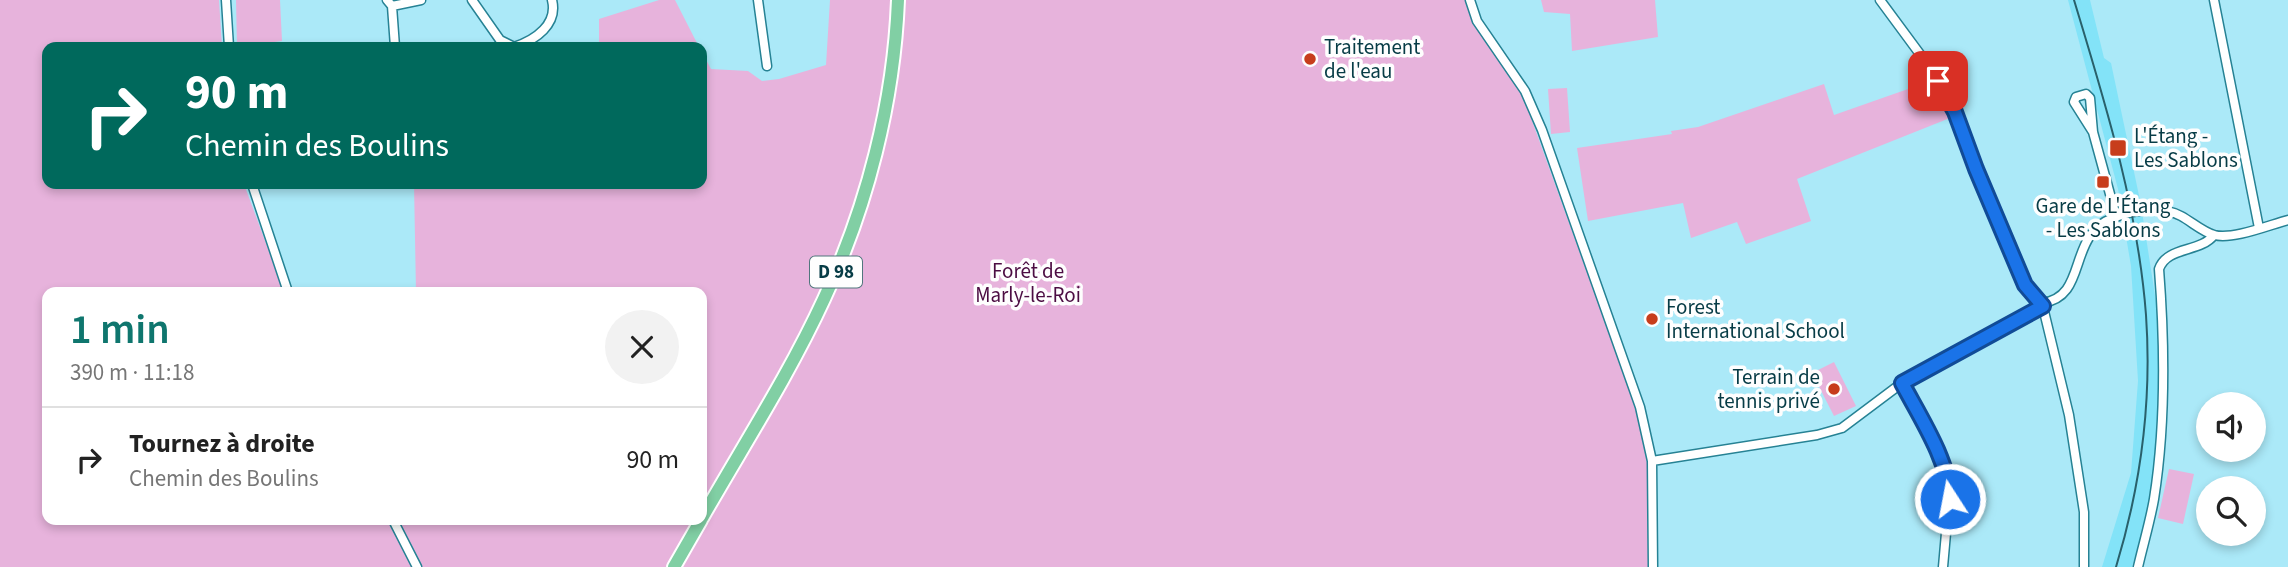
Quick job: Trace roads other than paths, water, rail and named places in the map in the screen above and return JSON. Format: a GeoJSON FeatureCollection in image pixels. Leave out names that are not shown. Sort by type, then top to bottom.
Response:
{"type":"FeatureCollection","features":[{"type":"Feature","properties":{"kind":"main road","name":"D 98"},"geometry":{"type":"LineString","coordinates":[[707,509],[793,360],[825,298],[842,257],[877,144],[891,72],[898,0]]}},
{"type":"Feature","properties":{"kind":"main road","name":"D 98"},"geometry":{"type":"LineString","coordinates":[[674,567],[698,525]]}},
{"type":"Feature","properties":{"kind":"street"},"geometry":{"type":"LineString","coordinates":[[226,0],[229,42]]}},
{"type":"Feature","properties":{"kind":"street"},"geometry":{"type":"LineString","coordinates":[[394,42],[390,3],[421,0]]}},
{"type":"Feature","properties":{"kind":"street"},"geometry":{"type":"LineString","coordinates":[[472,0],[504,42]]}},
{"type":"Feature","properties":{"kind":"street"},"geometry":{"type":"LineString","coordinates":[[522,42],[548,27],[554,10],[552,0]]}},
{"type":"Feature","properties":{"kind":"street"},"geometry":{"type":"LineString","coordinates":[[758,0],[767,66]]}},
{"type":"Feature","properties":{"kind":"street"},"geometry":{"type":"LineString","coordinates":[[1470,0],[1477,21],[1525,92],[1542,130],[1640,407],[1653,461],[1653,567]]}},
{"type":"Feature","properties":{"kind":"street"},"geometry":{"type":"LineString","coordinates":[[1880,0],[1948,97],[2025,285],[2042,304],[2069,415],[2082,498],[2084,567]]}},
{"type":"Feature","properties":{"kind":"street"},"geometry":{"type":"LineString","coordinates":[[2214,0],[2259,228]]}},
{"type":"Feature","properties":{"kind":"street"},"geometry":{"type":"LineString","coordinates":[[2093,132],[2116,216]]}},
{"type":"Feature","properties":{"kind":"street"},"geometry":{"type":"LineString","coordinates":[[254,189],[286,287]]}},
{"type":"Feature","properties":{"kind":"street"},"geometry":{"type":"LineString","coordinates":[[1653,461],[1817,435],[1842,428],[1902,383],[2065,293],[2088,235],[2096,227],[2116,216],[2157,210],[2169,211],[2214,234],[2225,236],[2288,220]]}},
{"type":"Feature","properties":{"kind":"street"},"geometry":{"type":"LineString","coordinates":[[2138,567],[2154,500],[2162,421],[2164,332],[2159,269],[2161,262],[2169,256],[2208,242],[2214,234]]}},
{"type":"Feature","properties":{"kind":"street"},"geometry":{"type":"LineString","coordinates":[[1902,383],[1943,465],[1950,488],[1943,567]]}},
{"type":"Feature","properties":{"kind":"street"},"geometry":{"type":"LineString","coordinates":[[396,525],[417,567]]}},
{"type":"Feature","properties":{"kind":"tram line"},"geometry":{"type":"LineString","coordinates":[[2074,0],[2128,195],[2146,315],[2147,379],[2143,443],[2132,505],[2116,567]]}},
{"type":"Feature","properties":{"kind":"place","name":"Traitement de l'eau"},"geometry":{"type":"Point","coordinates":[1310,59]}},
{"type":"Feature","properties":{"kind":"place","name":"L'Étang - Les Sablons"},"geometry":{"type":"Point","coordinates":[2118,148]}},
{"type":"Feature","properties":{"kind":"place","name":"Gare de L'Étang - Les Sablons"},"geometry":{"type":"Point","coordinates":[2103,182]}},
{"type":"Feature","properties":{"kind":"place","name":"Forest International School"},"geometry":{"type":"Point","coordinates":[1652,319]}},
{"type":"Feature","properties":{"kind":"place","name":"Terrain de tennis privé"},"geometry":{"type":"Point","coordinates":[1834,389]}},
{"type":"Feature","properties":{"kind":"park label","name":"Forêt de Marly-le-Roi"},"geometry":{"type":"Point","coordinates":[1028,283]}}]}
